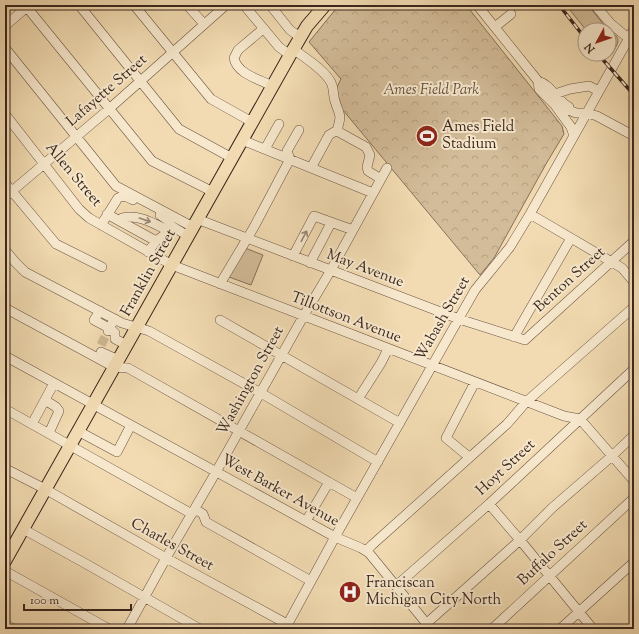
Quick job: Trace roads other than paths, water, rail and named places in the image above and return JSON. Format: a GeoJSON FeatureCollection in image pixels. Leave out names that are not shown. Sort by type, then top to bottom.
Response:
{"type":"FeatureCollection","features":[{"type":"Feature","properties":{"kind":"main road","name":"Franklin Street"},"geometry":{"type":"LineString","coordinates":[[5,561],[291,52],[307,26],[325,5]]}},
{"type":"Feature","properties":{"kind":"street"},"geometry":{"type":"LineString","coordinates":[[79,5],[179,129],[232,158]]}},
{"type":"Feature","properties":{"kind":"street"},"geometry":{"type":"LineString","coordinates":[[134,5],[211,99],[252,122]]}},
{"type":"Feature","properties":{"kind":"street"},"geometry":{"type":"LineString","coordinates":[[187,5],[204,24]]}},
{"type":"Feature","properties":{"kind":"street","name":"Lafayette Street"},"geometry":{"type":"LineString","coordinates":[[8,194],[77,137],[226,5]]}},
{"type":"Feature","properties":{"kind":"street"},"geometry":{"type":"LineString","coordinates":[[244,5],[278,47],[291,52],[324,73],[330,81],[334,99],[341,115],[337,131]]}},
{"type":"Feature","properties":{"kind":"street"},"geometry":{"type":"LineString","coordinates":[[270,5],[290,30],[300,37]]}},
{"type":"Feature","properties":{"kind":"street"},"geometry":{"type":"LineString","coordinates":[[477,5],[538,81],[539,89],[554,104],[571,127],[574,136]]}},
{"type":"Feature","properties":{"kind":"street"},"geometry":{"type":"LineString","coordinates":[[595,5],[610,23],[628,38]]}},
{"type":"Feature","properties":{"kind":"street"},"geometry":{"type":"LineString","coordinates":[[5,26],[27,6],[109,109],[152,160],[213,192]]}},
{"type":"Feature","properties":{"kind":"street"},"geometry":{"type":"LineString","coordinates":[[495,27],[511,14]]}},
{"type":"Feature","properties":{"kind":"street"},"geometry":{"type":"LineString","coordinates":[[263,29],[236,52],[234,58],[237,67],[272,86]]}},
{"type":"Feature","properties":{"kind":"street","name":"Wabash Street"},"geometry":{"type":"LineString","coordinates":[[286,627],[335,537],[475,290],[510,247],[634,29]]}},
{"type":"Feature","properties":{"kind":"street"},"geometry":{"type":"LineString","coordinates":[[5,48],[116,186],[193,227]]}},
{"type":"Feature","properties":{"kind":"street"},"geometry":{"type":"LineString","coordinates":[[538,81],[546,83],[564,104],[596,116],[634,136]]}},
{"type":"Feature","properties":{"kind":"street"},"geometry":{"type":"LineString","coordinates":[[555,94],[570,89],[590,86],[599,91]]}},
{"type":"Feature","properties":{"kind":"street"},"geometry":{"type":"LineString","coordinates":[[554,104],[576,113],[585,113]]}},
{"type":"Feature","properties":{"kind":"street","name":"Allen Street"},"geometry":{"type":"LineString","coordinates":[[5,114],[79,209],[100,225],[172,265]]}},
{"type":"Feature","properties":{"kind":"street"},"geometry":{"type":"LineString","coordinates":[[265,149],[279,124]]}},
{"type":"Feature","properties":{"kind":"street"},"geometry":{"type":"LineString","coordinates":[[290,159],[287,152],[299,130]]}},
{"type":"Feature","properties":{"kind":"street"},"geometry":{"type":"LineString","coordinates":[[311,168],[329,135],[337,131]]}},
{"type":"Feature","properties":{"kind":"street"},"geometry":{"type":"LineString","coordinates":[[337,131],[366,147],[370,155],[366,167],[368,171],[381,179]]}},
{"type":"Feature","properties":{"kind":"street"},"geometry":{"type":"LineString","coordinates":[[242,140],[373,193]]}},
{"type":"Feature","properties":{"kind":"street"},"geometry":{"type":"LineString","coordinates":[[220,284],[246,238],[254,227],[290,159]]}},
{"type":"Feature","properties":{"kind":"street","name":"Washington Street"},"geometry":{"type":"LineString","coordinates":[[127,629],[387,168]]}},
{"type":"Feature","properties":{"kind":"street"},"geometry":{"type":"LineString","coordinates":[[5,183],[8,194],[56,244],[102,267]]}},
{"type":"Feature","properties":{"kind":"street"},"geometry":{"type":"LineString","coordinates":[[100,225],[118,198],[121,196],[127,197],[169,221],[168,228],[164,235],[154,240],[148,252]]}},
{"type":"Feature","properties":{"kind":"street"},"geometry":{"type":"LineString","coordinates":[[108,213],[122,218],[152,235],[154,240]]}},
{"type":"Feature","properties":{"kind":"street"},"geometry":{"type":"LineString","coordinates":[[108,213],[154,240]]}},
{"type":"Feature","properties":{"kind":"street"},"geometry":{"type":"LineString","coordinates":[[530,214],[622,268],[634,282]]}},
{"type":"Feature","properties":{"kind":"street"},"geometry":{"type":"LineString","coordinates":[[122,218],[129,216],[147,220],[168,228],[193,227]]}},
{"type":"Feature","properties":{"kind":"street"},"geometry":{"type":"LineString","coordinates":[[293,256],[314,216],[353,230]]}},
{"type":"Feature","properties":{"kind":"street"},"geometry":{"type":"LineString","coordinates":[[310,263],[331,223]]}},
{"type":"Feature","properties":{"kind":"street","name":"May Avenue"},"geometry":{"type":"LineString","coordinates":[[193,227],[246,238],[459,319],[525,340]]}},
{"type":"Feature","properties":{"kind":"street"},"geometry":{"type":"LineString","coordinates":[[514,337],[570,238]]}},
{"type":"Feature","properties":{"kind":"street","name":"Benton Street"},"geometry":{"type":"LineString","coordinates":[[525,340],[634,241]]}},
{"type":"Feature","properties":{"kind":"street"},"geometry":{"type":"LineString","coordinates":[[5,250],[25,272],[122,323],[137,326],[149,331],[261,393],[378,462]]}},
{"type":"Feature","properties":{"kind":"street","name":"Tillottson Avenue"},"geometry":{"type":"LineString","coordinates":[[172,265],[303,317],[526,402],[564,416],[580,419]]}},
{"type":"Feature","properties":{"kind":"street"},"geometry":{"type":"LineString","coordinates":[[366,551],[507,424],[526,402],[634,307]]}},
{"type":"Feature","properties":{"kind":"street"},"geometry":{"type":"LineString","coordinates":[[5,308],[102,352],[116,363],[128,368],[357,498]]}},
{"type":"Feature","properties":{"kind":"street"},"geometry":{"type":"LineString","coordinates":[[100,311],[94,320],[115,333],[115,338]]}},
{"type":"Feature","properties":{"kind":"street"},"geometry":{"type":"LineString","coordinates":[[109,330],[115,319]]}},
{"type":"Feature","properties":{"kind":"street"},"geometry":{"type":"LineString","coordinates":[[220,320],[400,423]]}},
{"type":"Feature","properties":{"kind":"street"},"geometry":{"type":"LineString","coordinates":[[102,352],[115,338]]}},
{"type":"Feature","properties":{"kind":"street"},"geometry":{"type":"LineString","coordinates":[[115,338],[127,345]]}},
{"type":"Feature","properties":{"kind":"street"},"geometry":{"type":"LineString","coordinates":[[358,400],[388,349]]}},
{"type":"Feature","properties":{"kind":"street","name":"West Barker Avenue"},"geometry":{"type":"LineString","coordinates":[[5,356],[306,522],[366,551],[429,626]]}},
{"type":"Feature","properties":{"kind":"street","name":"Hoyt Street"},"geometry":{"type":"LineString","coordinates":[[396,586],[489,504],[634,369]]}},
{"type":"Feature","properties":{"kind":"street"},"geometry":{"type":"LineString","coordinates":[[469,457],[446,438],[475,382]]}},
{"type":"Feature","properties":{"kind":"street"},"geometry":{"type":"LineString","coordinates":[[32,424],[54,383]]}},
{"type":"Feature","properties":{"kind":"street"},"geometry":{"type":"LineString","coordinates":[[45,400],[56,407],[59,412],[49,433]]}},
{"type":"Feature","properties":{"kind":"street"},"geometry":{"type":"LineString","coordinates":[[5,409],[193,512],[203,514],[206,522],[311,581]]}},
{"type":"Feature","properties":{"kind":"street"},"geometry":{"type":"LineString","coordinates":[[580,419],[634,481]]}},
{"type":"Feature","properties":{"kind":"street"},"geometry":{"type":"LineString","coordinates":[[78,431],[117,452],[131,425]]}},
{"type":"Feature","properties":{"kind":"street"},"geometry":{"type":"LineString","coordinates":[[429,626],[552,508],[634,435]]}},
{"type":"Feature","properties":{"kind":"street","name":"Charles Street"},"geometry":{"type":"LineString","coordinates":[[8,470],[45,489],[286,627]]}},
{"type":"Feature","properties":{"kind":"street"},"geometry":{"type":"LineString","coordinates":[[306,522],[329,482]]}},
{"type":"Feature","properties":{"kind":"street","name":"Buffalo Street"},"geometry":{"type":"LineString","coordinates":[[492,629],[634,498]]}},
{"type":"Feature","properties":{"kind":"street"},"geometry":{"type":"LineString","coordinates":[[489,504],[593,629]]}},
{"type":"Feature","properties":{"kind":"street"},"geometry":{"type":"LineString","coordinates":[[23,529],[200,629]]}},
{"type":"Feature","properties":{"kind":"street"},"geometry":{"type":"LineString","coordinates":[[560,629],[634,562]]}},
{"type":"Feature","properties":{"kind":"street"},"geometry":{"type":"LineString","coordinates":[[5,570],[109,629]]}},
{"type":"Feature","properties":{"kind":"street"},"geometry":{"type":"LineString","coordinates":[[5,624],[14,629]]}},
{"type":"Feature","properties":{"kind":"street"},"geometry":{"type":"LineString","coordinates":[[631,629],[634,626]]}},
{"type":"Feature","properties":{"kind":"tunnel"},"geometry":{"type":"LineString","coordinates":[[101,345],[108,331]]}},
{"type":"Feature","properties":{"kind":"railway"},"geometry":{"type":"LineString","coordinates":[[559,5],[577,28]]}},
{"type":"Feature","properties":{"kind":"railway"},"geometry":{"type":"LineString","coordinates":[[605,62],[634,95]]}},
{"type":"Feature","properties":{"kind":"place","name":"Ames Field Stadium"},"geometry":{"type":"Point","coordinates":[427,136]}},
{"type":"Feature","properties":{"kind":"place","name":"Franciscan Michigan City North"},"geometry":{"type":"Point","coordinates":[350,592]}},
{"type":"Feature","properties":{"kind":"park label","name":"Ames Field Park"},"geometry":{"type":"Point","coordinates":[431,90]}}]}
